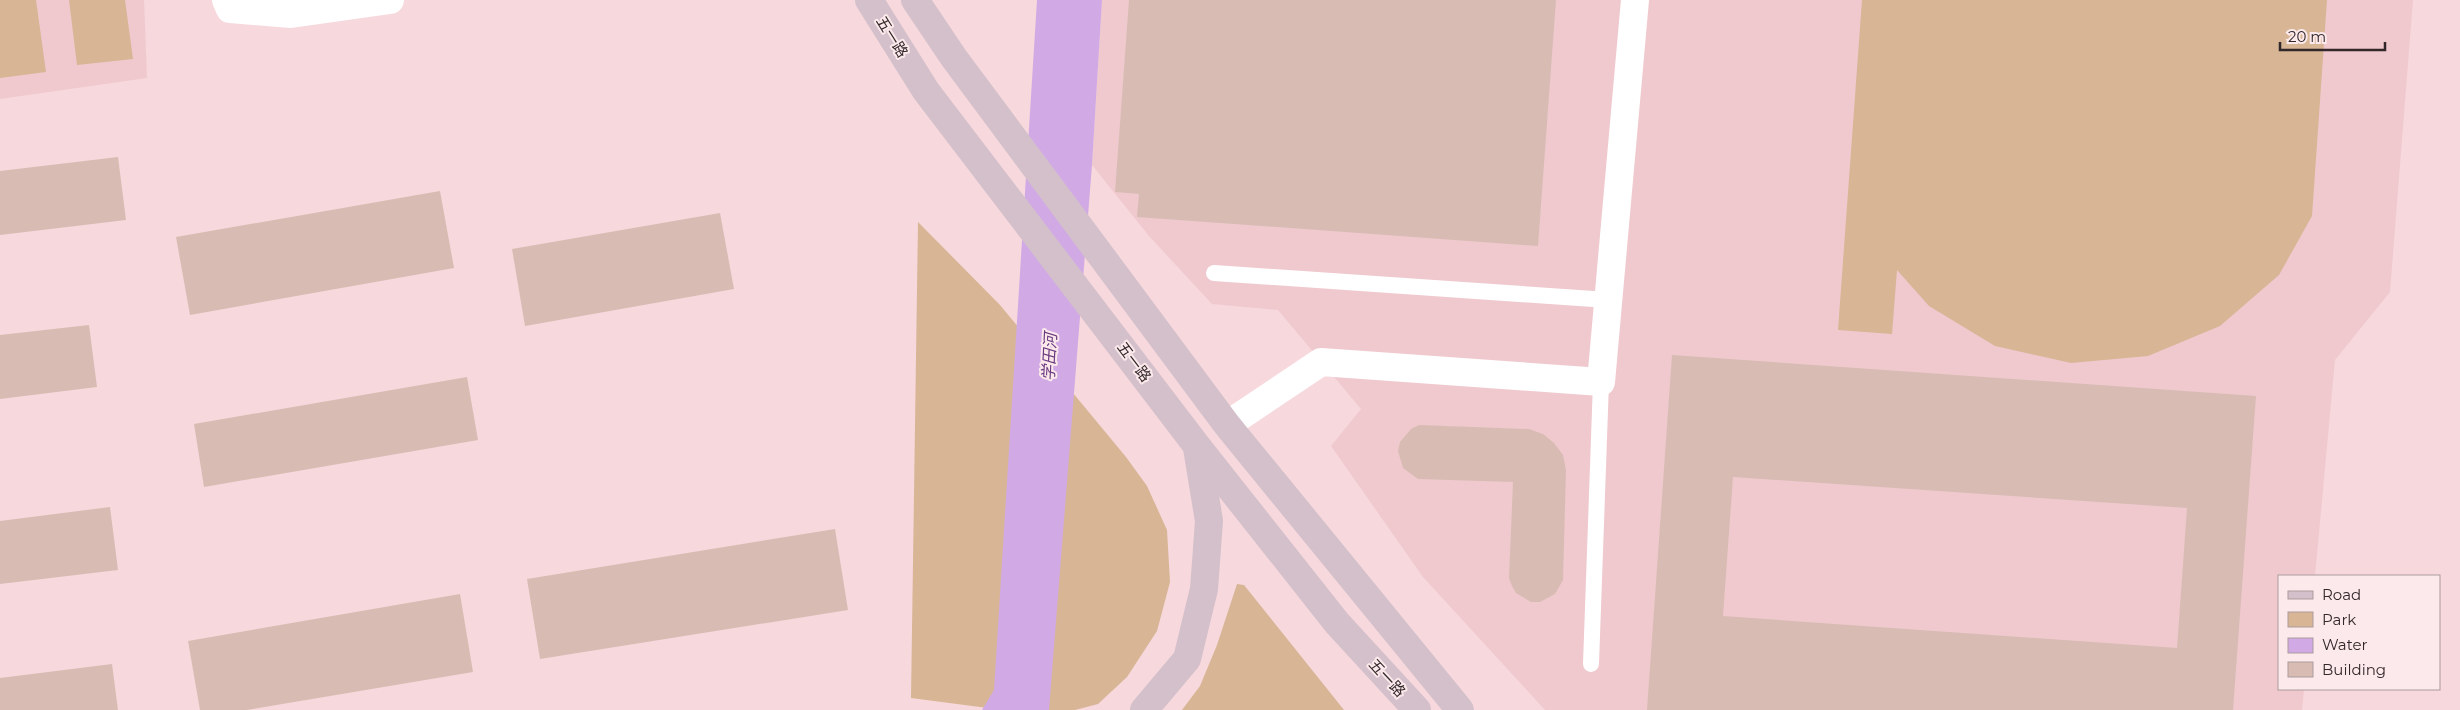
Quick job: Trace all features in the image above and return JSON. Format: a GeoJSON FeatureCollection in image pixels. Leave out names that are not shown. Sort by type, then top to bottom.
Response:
{"type":"FeatureCollection","features":[{"type":"Feature","properties":{"kind":"main road","name":"五一路"},"geometry":{"type":"LineString","coordinates":[[869,0],[926,91],[1197,446],[1337,623],[1418,710]]}},
{"type":"Feature","properties":{"kind":"main road"},"geometry":{"type":"LineString","coordinates":[[915,0],[954,58],[1227,425],[1460,710]]}},
{"type":"Feature","properties":{"kind":"main road"},"geometry":{"type":"LineString","coordinates":[[1144,710],[1187,659],[1204,589],[1209,521],[1197,446]]}},
{"type":"Feature","properties":{"kind":"street"},"geometry":{"type":"LineString","coordinates":[[226,0],[230,8],[291,14],[390,0]]}},
{"type":"Feature","properties":{"kind":"street"},"geometry":{"type":"LineString","coordinates":[[1227,425],[1321,362],[1601,382],[1635,0]]}},
{"type":"Feature","properties":{"kind":"lane"},"geometry":{"type":"LineString","coordinates":[[1214,273],[1608,300]]}},
{"type":"Feature","properties":{"kind":"lane"},"geometry":{"type":"LineString","coordinates":[[1591,664],[1601,382]]}},
{"type":"Feature","properties":{"kind":"shaded area"},"geometry":{"type":"Polygon","coordinates":[[[0,0],[144,0],[147,78],[0,99],[0,0]]]}},
{"type":"Feature","properties":{"kind":"shaded area"},"geometry":{"type":"Polygon","coordinates":[[[1102,0],[2413,0],[2390,292],[2335,360],[2315,575],[2278,575],[2278,690],[2304,690],[2302,710],[1545,710],[1423,577],[1331,446],[1361,409],[1278,310],[1212,304],[1149,236],[1092,165],[1102,0]]]}},
{"type":"Feature","properties":{"kind":"green space"},"geometry":{"type":"Polygon","coordinates":[[[0,0],[36,0],[46,72],[0,78],[0,0]]]}},
{"type":"Feature","properties":{"kind":"green space"},"geometry":{"type":"Polygon","coordinates":[[[69,0],[125,0],[133,59],[77,65],[69,0]]]}},
{"type":"Feature","properties":{"kind":"green space"},"geometry":{"type":"Polygon","coordinates":[[[1862,0],[2327,0],[2312,216],[2279,275],[2220,326],[2148,356],[2071,363],[1995,346],[1929,306],[1897,270],[1892,334],[1838,330],[1862,0]]]}},
{"type":"Feature","properties":{"kind":"green space"},"geometry":{"type":"Polygon","coordinates":[[[918,222],[1000,305],[1126,457],[1147,486],[1167,530],[1170,582],[1157,631],[1127,677],[1098,704],[1075,710],[1003,710],[911,698],[918,222]]]}},
{"type":"Feature","properties":{"kind":"green space"},"geometry":{"type":"Polygon","coordinates":[[[1237,584],[1244,585],[1344,710],[1182,710],[1200,686],[1217,645],[1237,584]]]}},
{"type":"Feature","properties":{"kind":"water","name":"学田河"},"geometry":{"type":"Polygon","coordinates":[[[1037,0],[1102,0],[1092,165],[1049,710],[982,710],[994,690],[1037,0]]]}},
{"type":"Feature","properties":{"kind":"building"},"geometry":{"type":"Polygon","coordinates":[[[1129,0],[1556,0],[1538,246],[1137,217],[1139,194],[1115,192],[1129,0]]]}},
{"type":"Feature","properties":{"kind":"building"},"geometry":{"type":"Polygon","coordinates":[[[118,157],[126,220],[0,235],[0,171],[118,157]]]}},
{"type":"Feature","properties":{"kind":"building"},"geometry":{"type":"Polygon","coordinates":[[[440,191],[454,268],[190,315],[176,237],[440,191]]]}},
{"type":"Feature","properties":{"kind":"building"},"geometry":{"type":"Polygon","coordinates":[[[720,213],[734,289],[525,326],[512,249],[720,213]]]}},
{"type":"Feature","properties":{"kind":"building"},"geometry":{"type":"Polygon","coordinates":[[[89,325],[97,387],[0,399],[0,335],[89,325]]]}},
{"type":"Feature","properties":{"kind":"building"},"geometry":{"type":"Polygon","coordinates":[[[1672,355],[2256,396],[2233,710],[1647,710],[1672,355]],[[1733,477],[1723,616],[2177,648],[2187,508],[1733,477]]]}},
{"type":"Feature","properties":{"kind":"building"},"geometry":{"type":"Polygon","coordinates":[[[467,377],[478,440],[204,487],[194,424],[467,377]]]}},
{"type":"Feature","properties":{"kind":"building"},"geometry":{"type":"Polygon","coordinates":[[[1419,425],[1529,429],[1543,434],[1554,443],[1563,455],[1566,470],[1563,580],[1555,594],[1540,602],[1531,602],[1516,593],[1509,578],[1513,482],[1418,479],[1403,468],[1398,451],[1400,442],[1411,429],[1419,425]]]}},
{"type":"Feature","properties":{"kind":"building"},"geometry":{"type":"Polygon","coordinates":[[[110,507],[118,570],[0,584],[0,521],[110,507]]]}},
{"type":"Feature","properties":{"kind":"building"},"geometry":{"type":"Polygon","coordinates":[[[835,529],[848,610],[540,659],[527,579],[835,529]]]}},
{"type":"Feature","properties":{"kind":"building"},"geometry":{"type":"Polygon","coordinates":[[[460,594],[473,672],[247,710],[200,710],[188,641],[460,594]]]}},
{"type":"Feature","properties":{"kind":"building"},"geometry":{"type":"Polygon","coordinates":[[[112,664],[118,710],[0,710],[0,678],[112,664]]]}}]}
